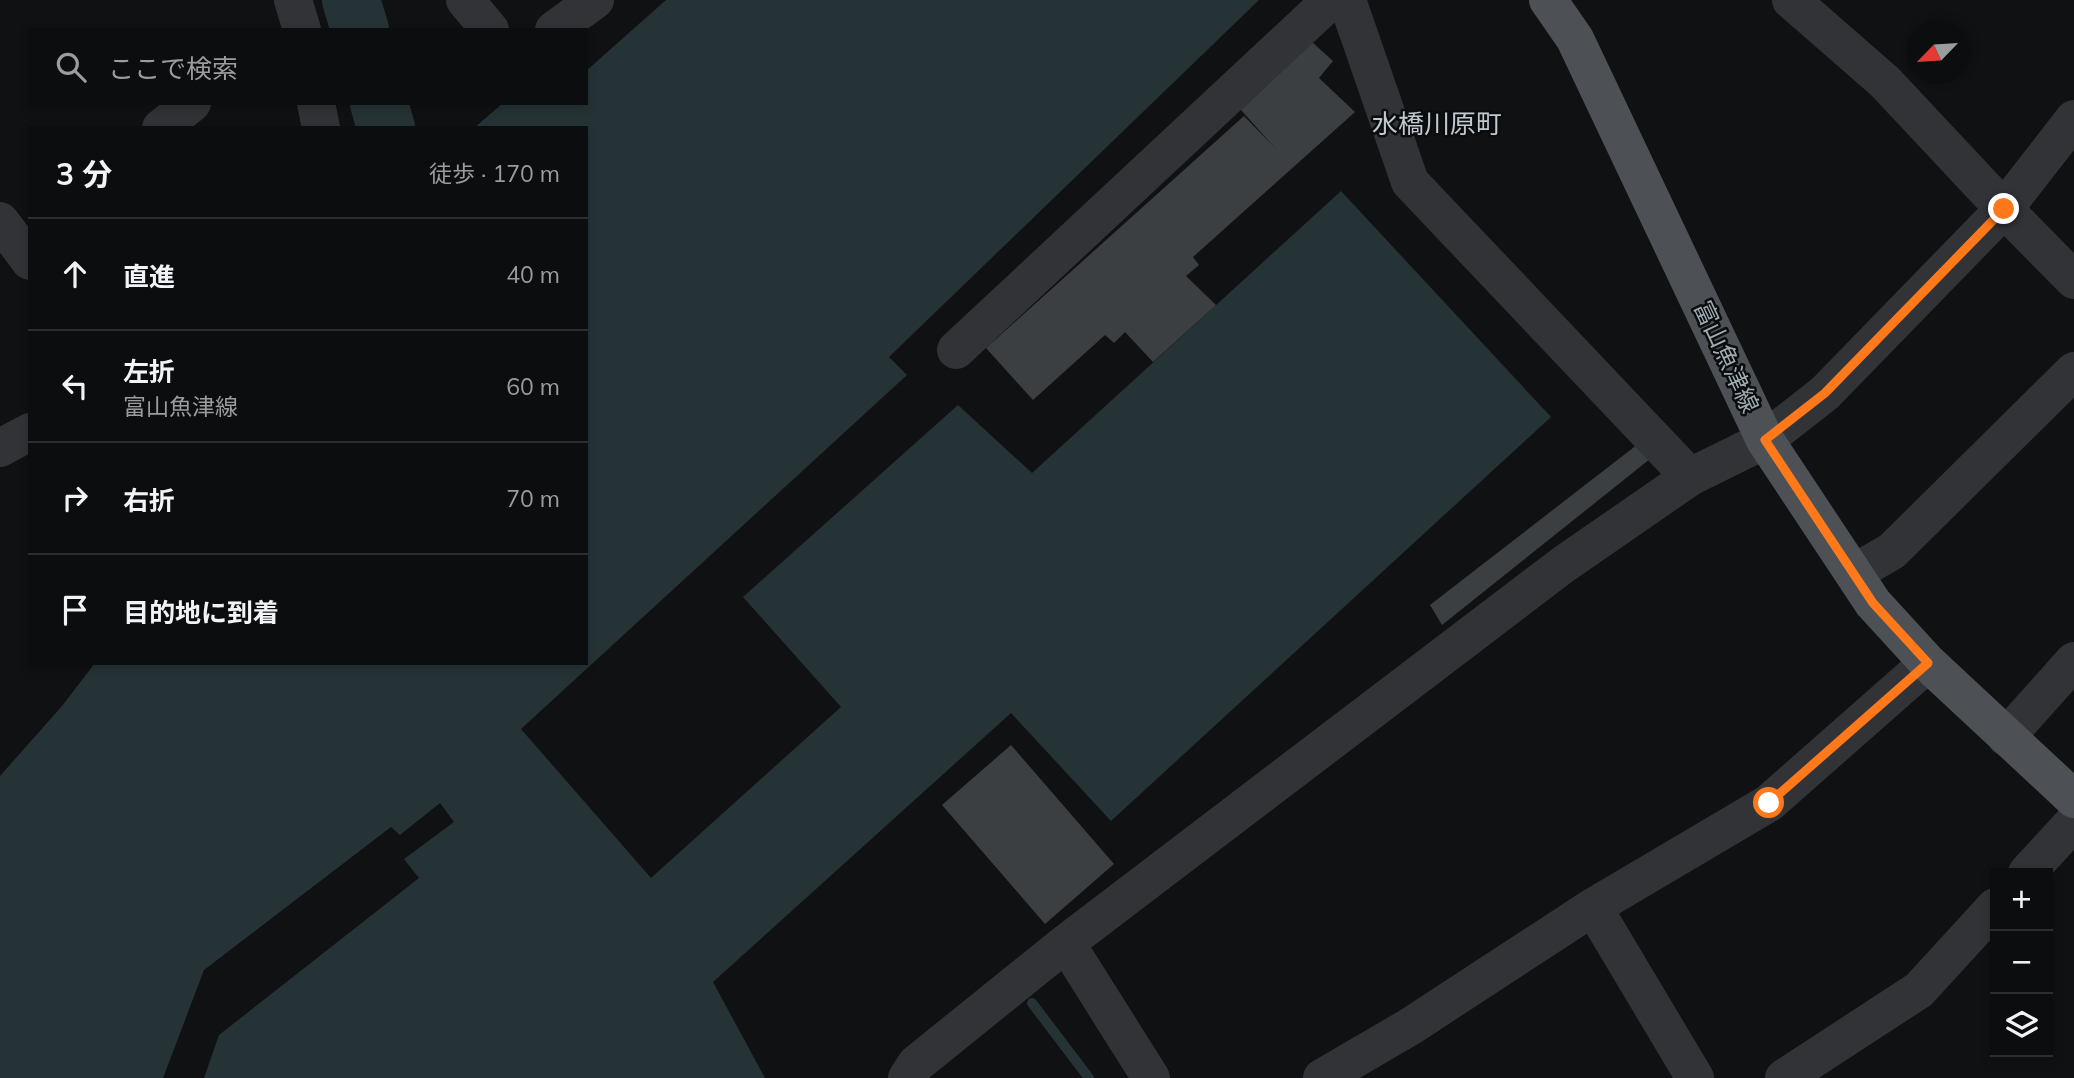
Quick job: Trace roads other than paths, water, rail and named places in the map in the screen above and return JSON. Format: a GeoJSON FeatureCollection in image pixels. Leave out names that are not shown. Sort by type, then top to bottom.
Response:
{"type":"FeatureCollection","features":[{"type":"Feature","properties":{"kind":"main road","name":"富山魚津線"},"geometry":{"type":"LineString","coordinates":[[1548,0],[1575,39],[1765,440],[1873,603],[1928,663],[2074,799]]}},
{"type":"Feature","properties":{"kind":"street"},"geometry":{"type":"LineString","coordinates":[[465,0],[488,28]]}},
{"type":"Feature","properties":{"kind":"street"},"geometry":{"type":"LineString","coordinates":[[557,28],[595,0]]}},
{"type":"Feature","properties":{"kind":"street"},"geometry":{"type":"LineString","coordinates":[[956,350],[1331,0]]}},
{"type":"Feature","properties":{"kind":"street"},"geometry":{"type":"LineString","coordinates":[[1347,0],[1410,182],[1690,477]]}},
{"type":"Feature","properties":{"kind":"street"},"geometry":{"type":"LineString","coordinates":[[1791,0],[1885,82],[2074,280]]}},
{"type":"Feature","properties":{"kind":"street"},"geometry":{"type":"LineString","coordinates":[[316,105],[321,126]]}},
{"type":"Feature","properties":{"kind":"street"},"geometry":{"type":"LineString","coordinates":[[906,1078],[916,1064],[1066,943],[1564,564],[1690,477],[1765,440],[1825,393],[2004,209],[2074,119]]}},
{"type":"Feature","properties":{"kind":"street"},"geometry":{"type":"LineString","coordinates":[[1854,573],[1892,551],[2074,371]]}},
{"type":"Feature","properties":{"kind":"street"},"geometry":{"type":"LineString","coordinates":[[0,448],[28,433]]}},
{"type":"Feature","properties":{"kind":"street"},"geometry":{"type":"LineString","coordinates":[[2006,737],[2074,662]]}},
{"type":"Feature","properties":{"kind":"street"},"geometry":{"type":"LineString","coordinates":[[1322,1078],[1411,1026],[1593,907],[1769,803],[1928,663]]}},
{"type":"Feature","properties":{"kind":"street"},"geometry":{"type":"LineString","coordinates":[[2032,868],[2074,822]]}},
{"type":"Feature","properties":{"kind":"street"},"geometry":{"type":"LineString","coordinates":[[1593,907],[1685,1075]]}},
{"type":"Feature","properties":{"kind":"street"},"geometry":{"type":"LineString","coordinates":[[1784,1078],[1919,990],[1990,912]]}},
{"type":"Feature","properties":{"kind":"street"},"geometry":{"type":"LineString","coordinates":[[1066,943],[1151,1078]]}},
{"type":"Feature","properties":{"kind":"waterway"},"geometry":{"type":"LineString","coordinates":[[351,0],[359,28]]}},
{"type":"Feature","properties":{"kind":"waterway"},"geometry":{"type":"LineString","coordinates":[[380,105],[385,126]]}},
{"type":"Feature","properties":{"kind":"waterway"},"geometry":{"type":"LineString","coordinates":[[1032,1003],[1089,1078]]}},
{"type":"Feature","properties":{"kind":"district","name":"水橋川原町"},"geometry":{"type":"Point","coordinates":[1437,124]}}]}
